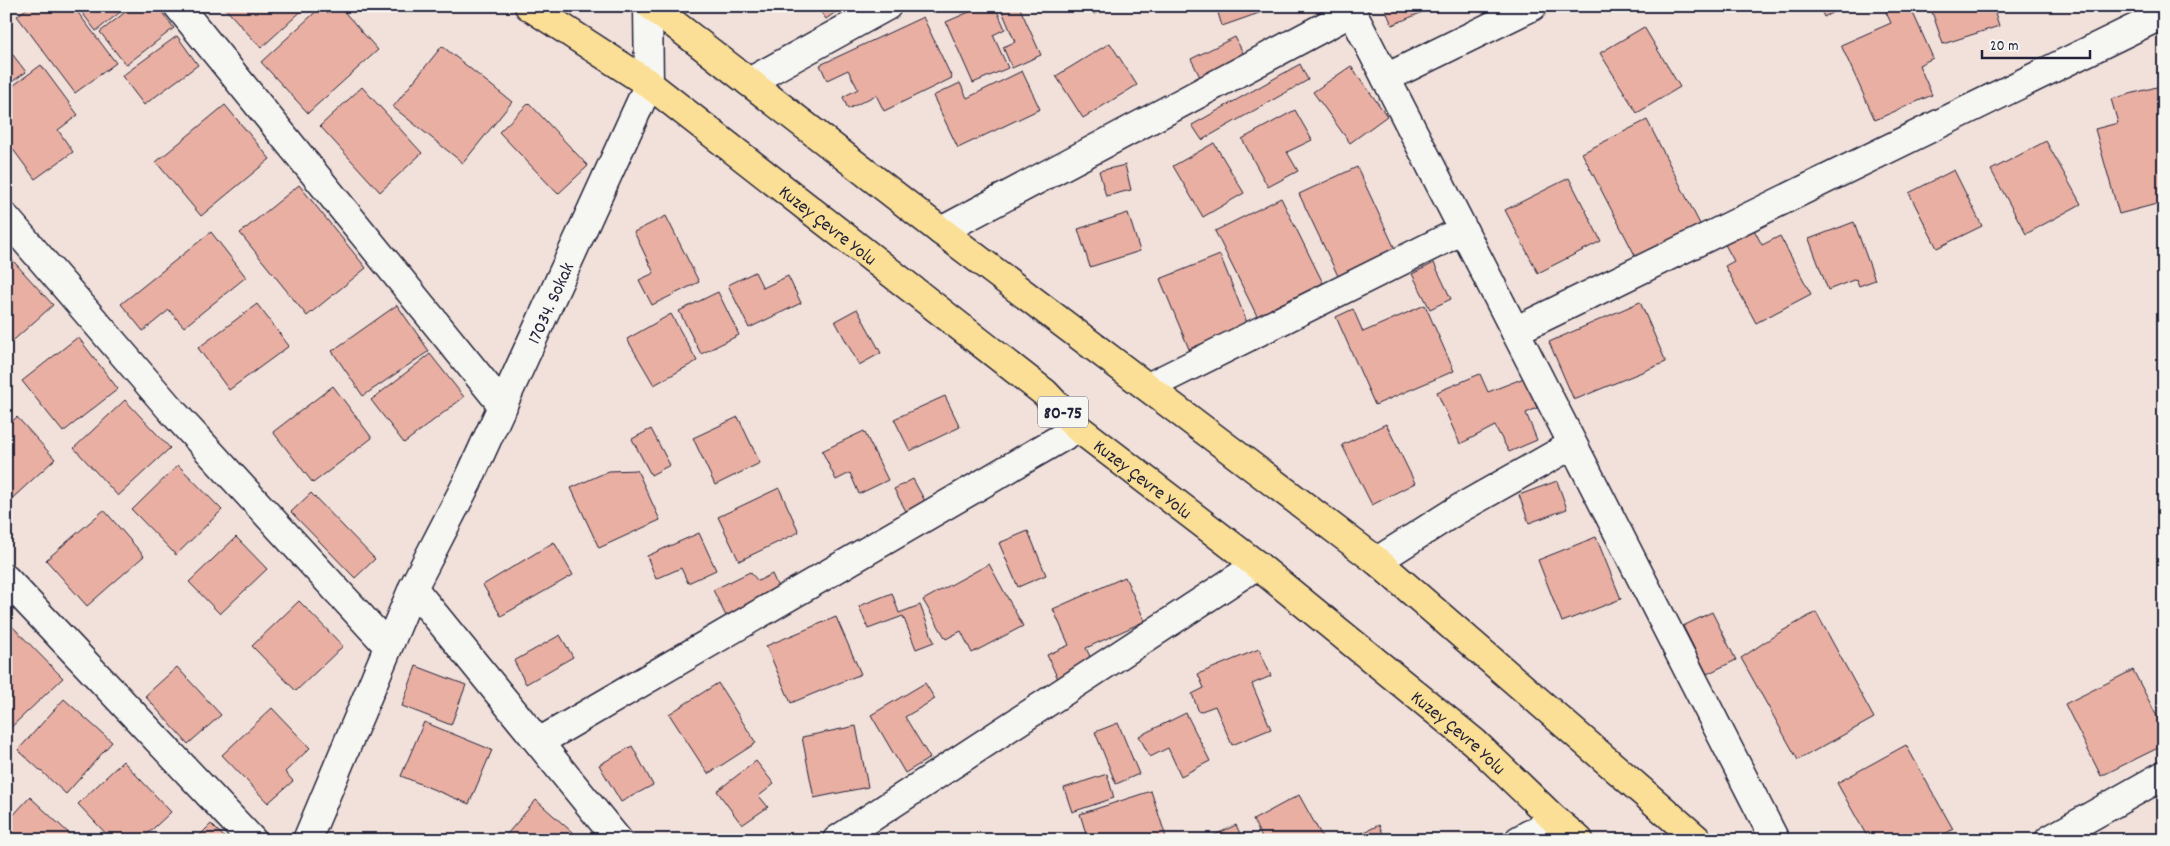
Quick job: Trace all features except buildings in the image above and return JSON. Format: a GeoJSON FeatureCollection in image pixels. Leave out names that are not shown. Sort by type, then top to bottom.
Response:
{"type":"FeatureCollection","features":[{"type":"Feature","properties":{"kind":"highway","name":"Kuzey Çevre Yolu"},"geometry":{"type":"LineString","coordinates":[[529,6],[650,84],[1045,393],[1078,428],[1257,565],[1474,742],[1555,820],[1579,840]]}},
{"type":"Feature","properties":{"kind":"highway"},"geometry":{"type":"LineString","coordinates":[[650,6],[1377,561],[1698,840]]}},
{"type":"Feature","properties":{"kind":"street"},"geometry":{"type":"LineString","coordinates":[[178,6],[503,406]]}},
{"type":"Feature","properties":{"kind":"street","name":"17034. Sokak"},"geometry":{"type":"LineString","coordinates":[[307,840],[412,588],[468,481],[650,84],[650,6]]}},
{"type":"Feature","properties":{"kind":"street"},"geometry":{"type":"LineString","coordinates":[[749,82],[887,6]]}},
{"type":"Feature","properties":{"kind":"street"},"geometry":{"type":"LineString","coordinates":[[1386,78],[1533,6]]}},
{"type":"Feature","properties":{"kind":"street"},"geometry":{"type":"LineString","coordinates":[[941,230],[1350,9],[1775,840]]}},
{"type":"Feature","properties":{"kind":"street"},"geometry":{"type":"LineString","coordinates":[[1515,331],[2164,14]]}},
{"type":"Feature","properties":{"kind":"street"},"geometry":{"type":"LineString","coordinates":[[6,218],[172,410],[388,646]]}},
{"type":"Feature","properties":{"kind":"street"},"geometry":{"type":"LineString","coordinates":[[1148,387],[1463,230]]}},
{"type":"Feature","properties":{"kind":"street"},"geometry":{"type":"LineString","coordinates":[[539,742],[1078,428]]}},
{"type":"Feature","properties":{"kind":"street"},"geometry":{"type":"LineString","coordinates":[[1377,561],[1457,510],[1572,445]]}},
{"type":"Feature","properties":{"kind":"street"},"geometry":{"type":"LineString","coordinates":[[837,840],[1257,565]]}},
{"type":"Feature","properties":{"kind":"street"},"geometry":{"type":"LineString","coordinates":[[6,579],[252,840]]}},
{"type":"Feature","properties":{"kind":"street"},"geometry":{"type":"LineString","coordinates":[[412,588],[618,840]]}},
{"type":"Feature","properties":{"kind":"street"},"geometry":{"type":"LineString","coordinates":[[2049,840],[2164,775]]}},
{"type":"Feature","properties":{"kind":"street"},"geometry":{"type":"LineString","coordinates":[[1519,840],[1555,820]]}}]}
